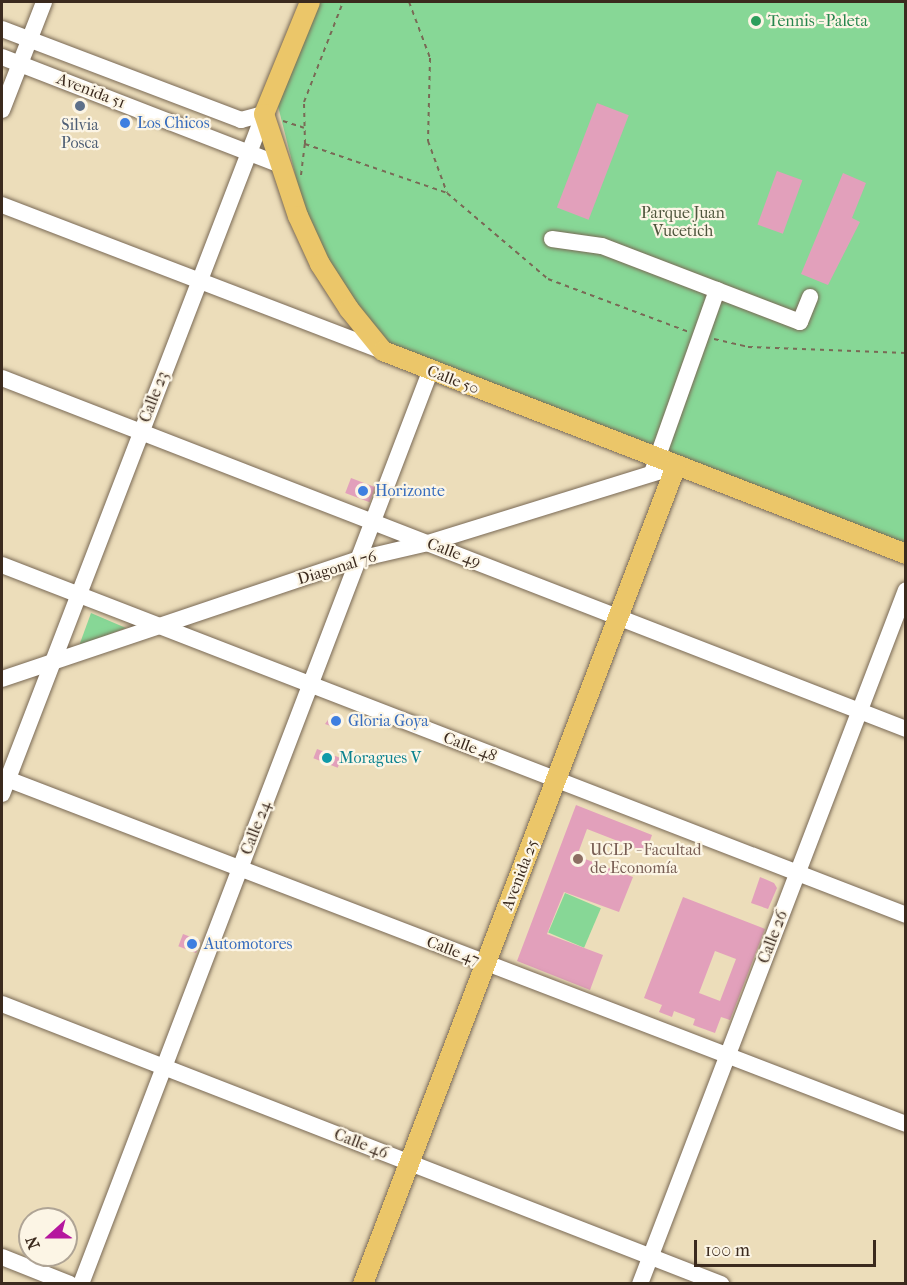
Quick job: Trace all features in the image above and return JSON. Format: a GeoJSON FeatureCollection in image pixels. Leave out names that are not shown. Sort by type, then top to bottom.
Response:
{"type":"FeatureCollection","features":[{"type":"Feature","properties":{"kind":"main road","name":"Calle 23"},"geometry":{"type":"LineString","coordinates":[[264,114],[310,2]]}},
{"type":"Feature","properties":{"kind":"main road"},"geometry":{"type":"LineString","coordinates":[[264,114],[298,216],[320,264],[349,309],[382,351]]}},
{"type":"Feature","properties":{"kind":"main road","name":"Calle 50"},"geometry":{"type":"LineString","coordinates":[[382,351],[655,466],[681,468],[906,554]]}},
{"type":"Feature","properties":{"kind":"main road","name":"Avenida 25"},"geometry":{"type":"LineString","coordinates":[[363,1284],[413,1164],[681,468]]}},
{"type":"Feature","properties":{"kind":"main road","name":"Avenida 25"},"geometry":{"type":"LineString","coordinates":[[371,1284],[413,1164]]}},
{"type":"Feature","properties":{"kind":"street"},"geometry":{"type":"LineString","coordinates":[[2,110],[44,2]]}},
{"type":"Feature","properties":{"kind":"street","name":"Avenida 51"},"geometry":{"type":"LineString","coordinates":[[2,29],[241,120],[264,114]]}},
{"type":"Feature","properties":{"kind":"street","name":"Avenida 51"},"geometry":{"type":"LineString","coordinates":[[2,57],[281,165]]}},
{"type":"Feature","properties":{"kind":"street","name":"Calle 23"},"geometry":{"type":"LineString","coordinates":[[3,783],[52,663],[264,114]]}},
{"type":"Feature","properties":{"kind":"street","name":"Calle 50"},"geometry":{"type":"LineString","coordinates":[[2,205],[382,351]]}},
{"type":"Feature","properties":{"kind":"street"},"geometry":{"type":"LineString","coordinates":[[552,238],[602,246],[800,322],[810,297]]}},
{"type":"Feature","properties":{"kind":"street"},"geometry":{"type":"LineString","coordinates":[[655,466],[717,290]]}},
{"type":"Feature","properties":{"kind":"street","name":"Calle 24"},"geometry":{"type":"LineString","coordinates":[[81,1284],[430,372]]}},
{"type":"Feature","properties":{"kind":"street","name":"Calle 49"},"geometry":{"type":"LineString","coordinates":[[2,378],[906,729]]}},
{"type":"Feature","properties":{"kind":"street","name":"Diagonal 76"},"geometry":{"type":"LineString","coordinates":[[2,679],[163,627],[359,559],[428,543],[655,466]]}},
{"type":"Feature","properties":{"kind":"street","name":"Calle 48"},"geometry":{"type":"LineString","coordinates":[[2,565],[906,915]]}},
{"type":"Feature","properties":{"kind":"street","name":"Calle 26"},"geometry":{"type":"LineString","coordinates":[[640,1284],[906,590]]}},
{"type":"Feature","properties":{"kind":"street","name":"Calle 47"},"geometry":{"type":"LineString","coordinates":[[3,783],[240,868],[906,1124]]}},
{"type":"Feature","properties":{"kind":"street","name":"Calle 46"},"geometry":{"type":"LineString","coordinates":[[2,1004],[721,1284]]}},
{"type":"Feature","properties":{"kind":"street"},"geometry":{"type":"LineString","coordinates":[[2,1257],[70,1284]]}},
{"type":"Feature","properties":{"kind":"path"},"geometry":{"type":"LineString","coordinates":[[300,182],[305,144],[304,102],[343,2]]}},
{"type":"Feature","properties":{"kind":"path"},"geometry":{"type":"LineString","coordinates":[[305,144],[447,192]]}},
{"type":"Feature","properties":{"kind":"green space","name":"Parque Juan Vucetich"},"geometry":{"type":"Polygon","coordinates":[[[319,2],[905,2],[905,546],[382,340],[310,233],[278,106],[319,2]]]}},
{"type":"Feature","properties":{"kind":"green space"},"geometry":{"type":"Polygon","coordinates":[[[91,613],[126,628],[79,646],[91,613]]]}},
{"type":"Feature","properties":{"kind":"green space"},"geometry":{"type":"Polygon","coordinates":[[[565,893],[601,908],[584,948],[548,933],[565,893]]]}},
{"type":"Feature","properties":{"kind":"building"},"geometry":{"type":"Polygon","coordinates":[[[597,103],[629,115],[589,220],[557,208],[597,103]]]}},
{"type":"Feature","properties":{"kind":"building"},"geometry":{"type":"Polygon","coordinates":[[[777,171],[802,180],[783,234],[758,225],[777,171]]]}},
{"type":"Feature","properties":{"kind":"building"},"geometry":{"type":"Polygon","coordinates":[[[843,173],[866,183],[852,218],[860,222],[828,285],[801,274],[843,173]]]}},
{"type":"Feature","properties":{"kind":"building","name":"Horizonte"},"geometry":{"type":"Polygon","coordinates":[[[351,478],[375,487],[370,502],[345,493],[351,478]]]}},
{"type":"Feature","properties":{"kind":"building","name":"Gloria Goya"},"geometry":{"type":"Polygon","coordinates":[[[333,713],[341,716],[336,728],[325,724],[333,713]]]}},
{"type":"Feature","properties":{"kind":"building","name":"Moragues V"},"geometry":{"type":"Polygon","coordinates":[[[317,749],[341,758],[338,768],[313,758],[317,749]]]}},
{"type":"Feature","properties":{"kind":"building"},"geometry":{"type":"Polygon","coordinates":[[[576,805],[652,835],[646,852],[587,829],[577,856],[633,877],[619,912],[564,892],[547,934],[603,955],[590,990],[517,961],[576,805]]]}},
{"type":"Feature","properties":{"kind":"building"},"geometry":{"type":"Polygon","coordinates":[[[760,877],[774,883],[777,888],[768,909],[751,903],[760,877]]]}},
{"type":"Feature","properties":{"kind":"building"},"geometry":{"type":"Polygon","coordinates":[[[683,897],[765,929],[730,1020],[721,1017],[715,1033],[693,1025],[695,1019],[674,1011],[672,1017],[659,1012],[662,1005],[644,998],[683,897]],[[715,951],[699,993],[720,1001],[736,959],[715,951]]]}},
{"type":"Feature","properties":{"kind":"building","name":"Automotores"},"geometry":{"type":"Polygon","coordinates":[[[183,934],[201,941],[196,953],[178,946],[183,934]]]}},
{"type":"Feature","properties":{"kind":"place","name":"Tennis - Paleta"},"geometry":{"type":"Point","coordinates":[756,21]}},
{"type":"Feature","properties":{"kind":"place","name":"Silvia Posca"},"geometry":{"type":"Point","coordinates":[80,106]}},
{"type":"Feature","properties":{"kind":"place","name":"Los Chicos"},"geometry":{"type":"Point","coordinates":[125,123]}},
{"type":"Feature","properties":{"kind":"place","name":"Horizonte"},"geometry":{"type":"Point","coordinates":[363,491]}},
{"type":"Feature","properties":{"kind":"place","name":"Gloria Goya"},"geometry":{"type":"Point","coordinates":[336,721]}},
{"type":"Feature","properties":{"kind":"place","name":"Moragues V"},"geometry":{"type":"Point","coordinates":[327,758]}},
{"type":"Feature","properties":{"kind":"place","name":"UCLP - Facultad de Economía"},"geometry":{"type":"Point","coordinates":[578,859]}},
{"type":"Feature","properties":{"kind":"place","name":"Automotores"},"geometry":{"type":"Point","coordinates":[192,944]}}]}
